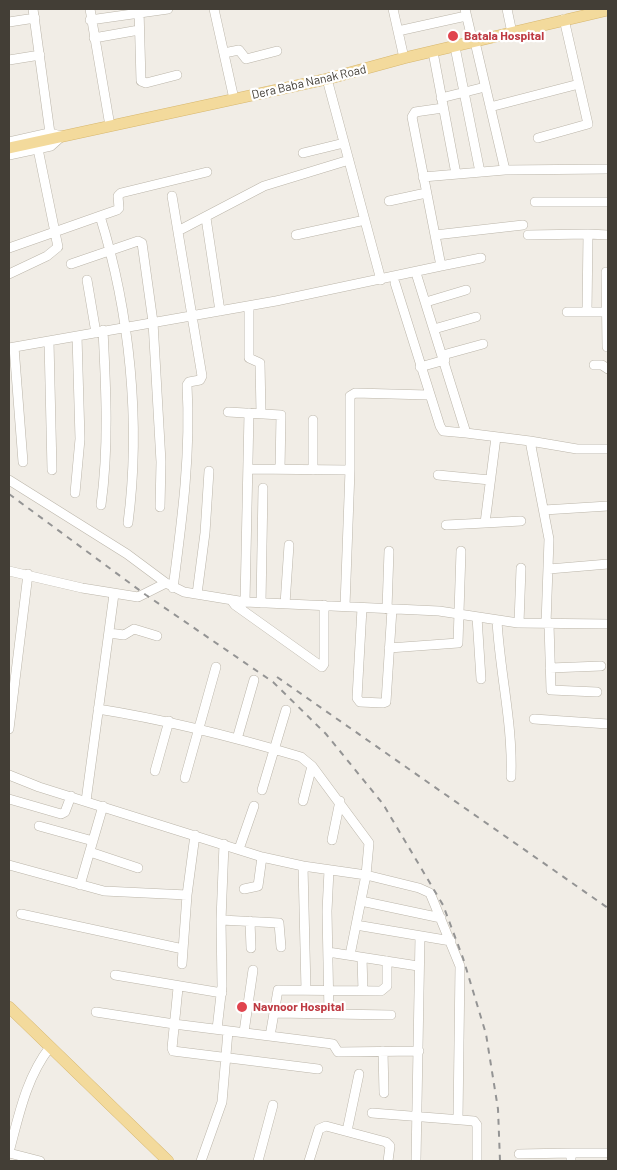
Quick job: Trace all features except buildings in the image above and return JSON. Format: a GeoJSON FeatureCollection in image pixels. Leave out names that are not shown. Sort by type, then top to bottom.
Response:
{"type":"FeatureCollection","features":[{"type":"Feature","properties":{"kind":"main road","name":"Dera Baba Nanak Road"},"geometry":{"type":"LineString","coordinates":[[9,148],[54,136],[110,126],[327,79],[404,58],[608,10]]}},
{"type":"Feature","properties":{"kind":"main road"},"geometry":{"type":"LineString","coordinates":[[9,1007],[168,1161]]}},
{"type":"Feature","properties":{"kind":"street"},"geometry":{"type":"LineString","coordinates":[[90,9],[90,20],[110,126]]}},
{"type":"Feature","properties":{"kind":"street"},"geometry":{"type":"LineString","coordinates":[[90,20],[139,11],[168,9]]}},
{"type":"Feature","properties":{"kind":"street"},"geometry":{"type":"LineString","coordinates":[[214,9],[234,99]]}},
{"type":"Feature","properties":{"kind":"street"},"geometry":{"type":"LineString","coordinates":[[393,9],[404,58]]}},
{"type":"Feature","properties":{"kind":"street"},"geometry":{"type":"LineString","coordinates":[[507,9],[512,32]]}},
{"type":"Feature","properties":{"kind":"street"},"geometry":{"type":"LineString","coordinates":[[139,11],[141,81],[146,82],[177,75]]}},
{"type":"Feature","properties":{"kind":"street"},"geometry":{"type":"LineString","coordinates":[[398,31],[466,12],[505,170]]}},
{"type":"Feature","properties":{"kind":"street"},"geometry":{"type":"LineString","coordinates":[[9,22],[34,13],[55,144],[9,155]]}},
{"type":"Feature","properties":{"kind":"street"},"geometry":{"type":"LineString","coordinates":[[538,138],[587,126],[589,122],[564,19]]}},
{"type":"Feature","properties":{"kind":"street"},"geometry":{"type":"LineString","coordinates":[[94,38],[139,30]]}},
{"type":"Feature","properties":{"kind":"street"},"geometry":{"type":"LineString","coordinates":[[455,47],[480,172]]}},
{"type":"Feature","properties":{"kind":"street"},"geometry":{"type":"LineString","coordinates":[[224,53],[239,50],[246,59],[277,51]]}},
{"type":"Feature","properties":{"kind":"street"},"geometry":{"type":"LineString","coordinates":[[432,52],[456,174]]}},
{"type":"Feature","properties":{"kind":"street"},"geometry":{"type":"LineString","coordinates":[[9,60],[40,55]]}},
{"type":"Feature","properties":{"kind":"street"},"geometry":{"type":"LineString","coordinates":[[327,79],[381,280]]}},
{"type":"Feature","properties":{"kind":"street"},"geometry":{"type":"LineString","coordinates":[[490,107],[579,84]]}},
{"type":"Feature","properties":{"kind":"street"},"geometry":{"type":"LineString","coordinates":[[441,98],[485,87]]}},
{"type":"Feature","properties":{"kind":"street"},"geometry":{"type":"LineString","coordinates":[[441,266],[412,114],[443,108]]}},
{"type":"Feature","properties":{"kind":"street"},"geometry":{"type":"LineString","coordinates":[[9,142],[54,136]]}},
{"type":"Feature","properties":{"kind":"street"},"geometry":{"type":"LineString","coordinates":[[303,153],[344,143]]}},
{"type":"Feature","properties":{"kind":"street"},"geometry":{"type":"LineString","coordinates":[[9,274],[57,250],[38,149]]}},
{"type":"Feature","properties":{"kind":"street"},"geometry":{"type":"LineString","coordinates":[[178,231],[264,186],[349,160]]}},
{"type":"Feature","properties":{"kind":"street"},"geometry":{"type":"LineString","coordinates":[[423,177],[505,170],[608,169]]}},
{"type":"Feature","properties":{"kind":"street"},"geometry":{"type":"LineString","coordinates":[[9,248],[119,209],[119,194],[208,172]]}},
{"type":"Feature","properties":{"kind":"street"},"geometry":{"type":"LineString","coordinates":[[389,201],[426,193]]}},
{"type":"Feature","properties":{"kind":"street"},"geometry":{"type":"LineString","coordinates":[[170,586],[186,483],[189,441],[187,385],[189,382],[202,378],[172,196]]}},
{"type":"Feature","properties":{"kind":"street"},"geometry":{"type":"LineString","coordinates":[[535,202],[608,202]]}},
{"type":"Feature","properties":{"kind":"street"},"geometry":{"type":"LineString","coordinates":[[100,216],[111,250],[129,354],[134,460],[128,523]]}},
{"type":"Feature","properties":{"kind":"street"},"geometry":{"type":"LineString","coordinates":[[206,218],[220,311]]}},
{"type":"Feature","properties":{"kind":"street"},"geometry":{"type":"LineString","coordinates":[[296,235],[365,220]]}},
{"type":"Feature","properties":{"kind":"street"},"geometry":{"type":"LineString","coordinates":[[435,234],[522,226]]}},
{"type":"Feature","properties":{"kind":"street"},"geometry":{"type":"LineString","coordinates":[[587,312],[588,234]]}},
{"type":"Feature","properties":{"kind":"street"},"geometry":{"type":"LineString","coordinates":[[528,235],[608,235]]}},
{"type":"Feature","properties":{"kind":"street"},"geometry":{"type":"LineString","coordinates":[[71,264],[138,241],[142,243],[153,322],[161,462],[160,506]]}},
{"type":"Feature","properties":{"kind":"street"},"geometry":{"type":"LineString","coordinates":[[24,462],[11,347],[249,306],[416,273],[481,258]]}},
{"type":"Feature","properties":{"kind":"street"},"geometry":{"type":"LineString","coordinates":[[606,272],[607,347]]}},
{"type":"Feature","properties":{"kind":"street"},"geometry":{"type":"LineString","coordinates":[[416,273],[444,358],[466,434]]}},
{"type":"Feature","properties":{"kind":"street"},"geometry":{"type":"LineString","coordinates":[[87,280],[99,331],[106,394],[106,450],[101,505]]}},
{"type":"Feature","properties":{"kind":"street"},"geometry":{"type":"LineString","coordinates":[[395,283],[428,395],[441,429],[466,434],[530,440],[577,449],[608,449]]}},
{"type":"Feature","properties":{"kind":"street"},"geometry":{"type":"LineString","coordinates":[[426,302],[466,290]]}},
{"type":"Feature","properties":{"kind":"street"},"geometry":{"type":"LineString","coordinates":[[249,306],[249,358],[260,363],[261,413]]}},
{"type":"Feature","properties":{"kind":"street"},"geometry":{"type":"LineString","coordinates":[[568,312],[607,312]]}},
{"type":"Feature","properties":{"kind":"street"},"geometry":{"type":"LineString","coordinates":[[434,329],[476,317]]}},
{"type":"Feature","properties":{"kind":"street"},"geometry":{"type":"LineString","coordinates":[[74,493],[80,439],[77,336]]}},
{"type":"Feature","properties":{"kind":"street"},"geometry":{"type":"LineString","coordinates":[[49,341],[52,470]]}},
{"type":"Feature","properties":{"kind":"street"},"geometry":{"type":"LineString","coordinates":[[420,367],[483,344]]}},
{"type":"Feature","properties":{"kind":"street"},"geometry":{"type":"LineString","coordinates":[[594,365],[602,365],[608,369]]}},
{"type":"Feature","properties":{"kind":"street"},"geometry":{"type":"LineString","coordinates":[[345,606],[350,470],[350,396],[355,393],[428,395]]}},
{"type":"Feature","properties":{"kind":"street"},"geometry":{"type":"LineString","coordinates":[[228,412],[281,415],[280,469]]}},
{"type":"Feature","properties":{"kind":"street"},"geometry":{"type":"LineString","coordinates":[[245,602],[249,413]]}},
{"type":"Feature","properties":{"kind":"street"},"geometry":{"type":"LineString","coordinates":[[313,420],[313,470]]}},
{"type":"Feature","properties":{"kind":"street"},"geometry":{"type":"LineString","coordinates":[[485,522],[496,437]]}},
{"type":"Feature","properties":{"kind":"street"},"geometry":{"type":"LineString","coordinates":[[530,440],[548,538],[550,687],[553,691],[597,692]]}},
{"type":"Feature","properties":{"kind":"street"},"geometry":{"type":"LineString","coordinates":[[248,468],[350,470]]}},
{"type":"Feature","properties":{"kind":"street"},"geometry":{"type":"LineString","coordinates":[[197,594],[205,533],[209,471]]}},
{"type":"Feature","properties":{"kind":"street"},"geometry":{"type":"LineString","coordinates":[[438,475],[490,480]]}},
{"type":"Feature","properties":{"kind":"street"},"geometry":{"type":"LineString","coordinates":[[9,480],[127,554],[170,586],[197,594],[245,602],[345,606],[460,614],[519,623],[608,624]]}},
{"type":"Feature","properties":{"kind":"street"},"geometry":{"type":"LineString","coordinates":[[261,603],[263,488]]}},
{"type":"Feature","properties":{"kind":"street"},"geometry":{"type":"LineString","coordinates":[[544,510],[608,506]]}},
{"type":"Feature","properties":{"kind":"street"},"geometry":{"type":"LineString","coordinates":[[446,525],[521,521]]}},
{"type":"Feature","properties":{"kind":"street"},"geometry":{"type":"LineString","coordinates":[[285,604],[289,545]]}},
{"type":"Feature","properties":{"kind":"street"},"geometry":{"type":"LineString","coordinates":[[362,608],[358,702],[383,704],[386,702],[389,648],[389,550]]}},
{"type":"Feature","properties":{"kind":"street"},"geometry":{"type":"LineString","coordinates":[[389,648],[458,643],[461,552]]}},
{"type":"Feature","properties":{"kind":"street"},"geometry":{"type":"LineString","coordinates":[[549,569],[608,564]]}},
{"type":"Feature","properties":{"kind":"street"},"geometry":{"type":"LineString","coordinates":[[519,623],[521,568]]}},
{"type":"Feature","properties":{"kind":"street"},"geometry":{"type":"LineString","coordinates":[[9,571],[114,594],[143,596],[170,586]]}},
{"type":"Feature","properties":{"kind":"street"},"geometry":{"type":"LineString","coordinates":[[9,729],[28,574]]}},
{"type":"Feature","properties":{"kind":"street"},"geometry":{"type":"LineString","coordinates":[[86,800],[114,594]]}},
{"type":"Feature","properties":{"kind":"street"},"geometry":{"type":"LineString","coordinates":[[232,600],[235,605],[322,667],[324,664],[324,605]]}},
{"type":"Feature","properties":{"kind":"street"},"geometry":{"type":"LineString","coordinates":[[478,617],[481,679]]}},
{"type":"Feature","properties":{"kind":"street"},"geometry":{"type":"LineString","coordinates":[[497,621],[510,721],[511,777]]}},
{"type":"Feature","properties":{"kind":"street"},"geometry":{"type":"LineString","coordinates":[[109,633],[124,635],[134,629],[157,636]]}},
{"type":"Feature","properties":{"kind":"street"},"geometry":{"type":"LineString","coordinates":[[550,668],[601,666]]}},
{"type":"Feature","properties":{"kind":"street"},"geometry":{"type":"LineString","coordinates":[[185,778],[216,667]]}},
{"type":"Feature","properties":{"kind":"street"},"geometry":{"type":"LineString","coordinates":[[237,738],[254,680]]}},
{"type":"Feature","properties":{"kind":"street"},"geometry":{"type":"LineString","coordinates":[[98,709],[169,721],[237,738],[301,757],[312,766],[369,843],[366,875],[350,955]]}},
{"type":"Feature","properties":{"kind":"street"},"geometry":{"type":"LineString","coordinates":[[262,790],[286,710]]}},
{"type":"Feature","properties":{"kind":"street"},"geometry":{"type":"LineString","coordinates":[[534,719],[608,724]]}},
{"type":"Feature","properties":{"kind":"street"},"geometry":{"type":"LineString","coordinates":[[155,770],[169,721]]}},
{"type":"Feature","properties":{"kind":"street"},"geometry":{"type":"LineString","coordinates":[[303,801],[312,766]]}},
{"type":"Feature","properties":{"kind":"street"},"geometry":{"type":"LineString","coordinates":[[9,775],[262,857],[303,866],[366,875],[426,890],[434,900],[460,969],[458,1119]]}},
{"type":"Feature","properties":{"kind":"street"},"geometry":{"type":"LineString","coordinates":[[9,800],[61,814],[65,812],[71,796]]}},
{"type":"Feature","properties":{"kind":"street"},"geometry":{"type":"LineString","coordinates":[[332,840],[340,802]]}},
{"type":"Feature","properties":{"kind":"street"},"geometry":{"type":"LineString","coordinates":[[80,885],[103,806]]}},
{"type":"Feature","properties":{"kind":"street"},"geometry":{"type":"LineString","coordinates":[[239,849],[254,806]]}},
{"type":"Feature","properties":{"kind":"street"},"geometry":{"type":"LineString","coordinates":[[39,826],[93,841]]}},
{"type":"Feature","properties":{"kind":"street"},"geometry":{"type":"LineString","coordinates":[[182,964],[187,895],[195,835]]}},
{"type":"Feature","properties":{"kind":"street"},"geometry":{"type":"LineString","coordinates":[[217,1029],[222,993],[221,920],[224,844]]}},
{"type":"Feature","properties":{"kind":"street"},"geometry":{"type":"LineString","coordinates":[[90,852],[138,868]]}},
{"type":"Feature","properties":{"kind":"street"},"geometry":{"type":"LineString","coordinates":[[244,889],[258,886],[262,857]]}},
{"type":"Feature","properties":{"kind":"street"},"geometry":{"type":"LineString","coordinates":[[9,865],[104,891],[187,895]]}},
{"type":"Feature","properties":{"kind":"street"},"geometry":{"type":"LineString","coordinates":[[303,866],[306,990]]}},
{"type":"Feature","properties":{"kind":"street"},"geometry":{"type":"LineString","coordinates":[[329,870],[329,1014]]}},
{"type":"Feature","properties":{"kind":"street"},"geometry":{"type":"LineString","coordinates":[[361,901],[441,918]]}},
{"type":"Feature","properties":{"kind":"street"},"geometry":{"type":"LineString","coordinates":[[21,914],[183,949]]}},
{"type":"Feature","properties":{"kind":"street"},"geometry":{"type":"LineString","coordinates":[[221,920],[279,923],[280,947]]}},
{"type":"Feature","properties":{"kind":"street"},"geometry":{"type":"LineString","coordinates":[[250,921],[251,948]]}},
{"type":"Feature","properties":{"kind":"street"},"geometry":{"type":"LineString","coordinates":[[356,925],[451,941]]}},
{"type":"Feature","properties":{"kind":"street"},"geometry":{"type":"LineString","coordinates":[[416,1161],[420,936]]}},
{"type":"Feature","properties":{"kind":"street"},"geometry":{"type":"LineString","coordinates":[[328,952],[418,966]]}},
{"type":"Feature","properties":{"kind":"street"},"geometry":{"type":"LineString","coordinates":[[362,958],[363,991]]}},
{"type":"Feature","properties":{"kind":"street"},"geometry":{"type":"LineString","coordinates":[[270,1036],[276,1013],[278,990],[382,991],[386,988],[387,961]]}},
{"type":"Feature","properties":{"kind":"street"},"geometry":{"type":"LineString","coordinates":[[244,1032],[253,970]]}},
{"type":"Feature","properties":{"kind":"street"},"geometry":{"type":"LineString","coordinates":[[115,975],[178,988],[222,993]]}},
{"type":"Feature","properties":{"kind":"street"},"geometry":{"type":"LineString","coordinates":[[178,988],[173,1051],[318,1069]]}},
{"type":"Feature","properties":{"kind":"street"},"geometry":{"type":"LineString","coordinates":[[96,1012],[332,1044],[338,1052],[419,1051]]}},
{"type":"Feature","properties":{"kind":"street"},"geometry":{"type":"LineString","coordinates":[[276,1013],[391,1015]]}},
{"type":"Feature","properties":{"kind":"street"},"geometry":{"type":"LineString","coordinates":[[201,1161],[222,1102],[228,1031]]}},
{"type":"Feature","properties":{"kind":"street"},"geometry":{"type":"LineString","coordinates":[[40,1161],[9,1153],[24,1093],[40,1060],[50,1047]]}},
{"type":"Feature","properties":{"kind":"street"},"geometry":{"type":"LineString","coordinates":[[383,1051],[384,1093]]}},
{"type":"Feature","properties":{"kind":"street"},"geometry":{"type":"LineString","coordinates":[[347,1131],[359,1074]]}},
{"type":"Feature","properties":{"kind":"street"},"geometry":{"type":"LineString","coordinates":[[258,1161],[273,1105]]}},
{"type":"Feature","properties":{"kind":"street"},"geometry":{"type":"LineString","coordinates":[[372,1114],[472,1120],[476,1123],[477,1161]]}},
{"type":"Feature","properties":{"kind":"street"},"geometry":{"type":"LineString","coordinates":[[309,1161],[319,1129],[326,1126],[386,1142],[390,1146],[388,1161]]}},
{"type":"Feature","properties":{"kind":"street"},"geometry":{"type":"LineString","coordinates":[[519,1154],[571,1157],[608,1153]]}},
{"type":"Feature","properties":{"kind":"railway"},"geometry":{"type":"LineString","coordinates":[[9,494],[146,595],[273,682],[326,734],[383,804],[443,905],[463,958],[486,1034],[498,1109],[500,1161]]}},
{"type":"Feature","properties":{"kind":"railway"},"geometry":{"type":"LineString","coordinates":[[277,677],[608,908]]}},
{"type":"Feature","properties":{"kind":"place","name":"Batala Hospital"},"geometry":{"type":"Point","coordinates":[453,36]}},
{"type":"Feature","properties":{"kind":"place","name":"Navnoor Hospital"},"geometry":{"type":"Point","coordinates":[242,1007]}}]}
